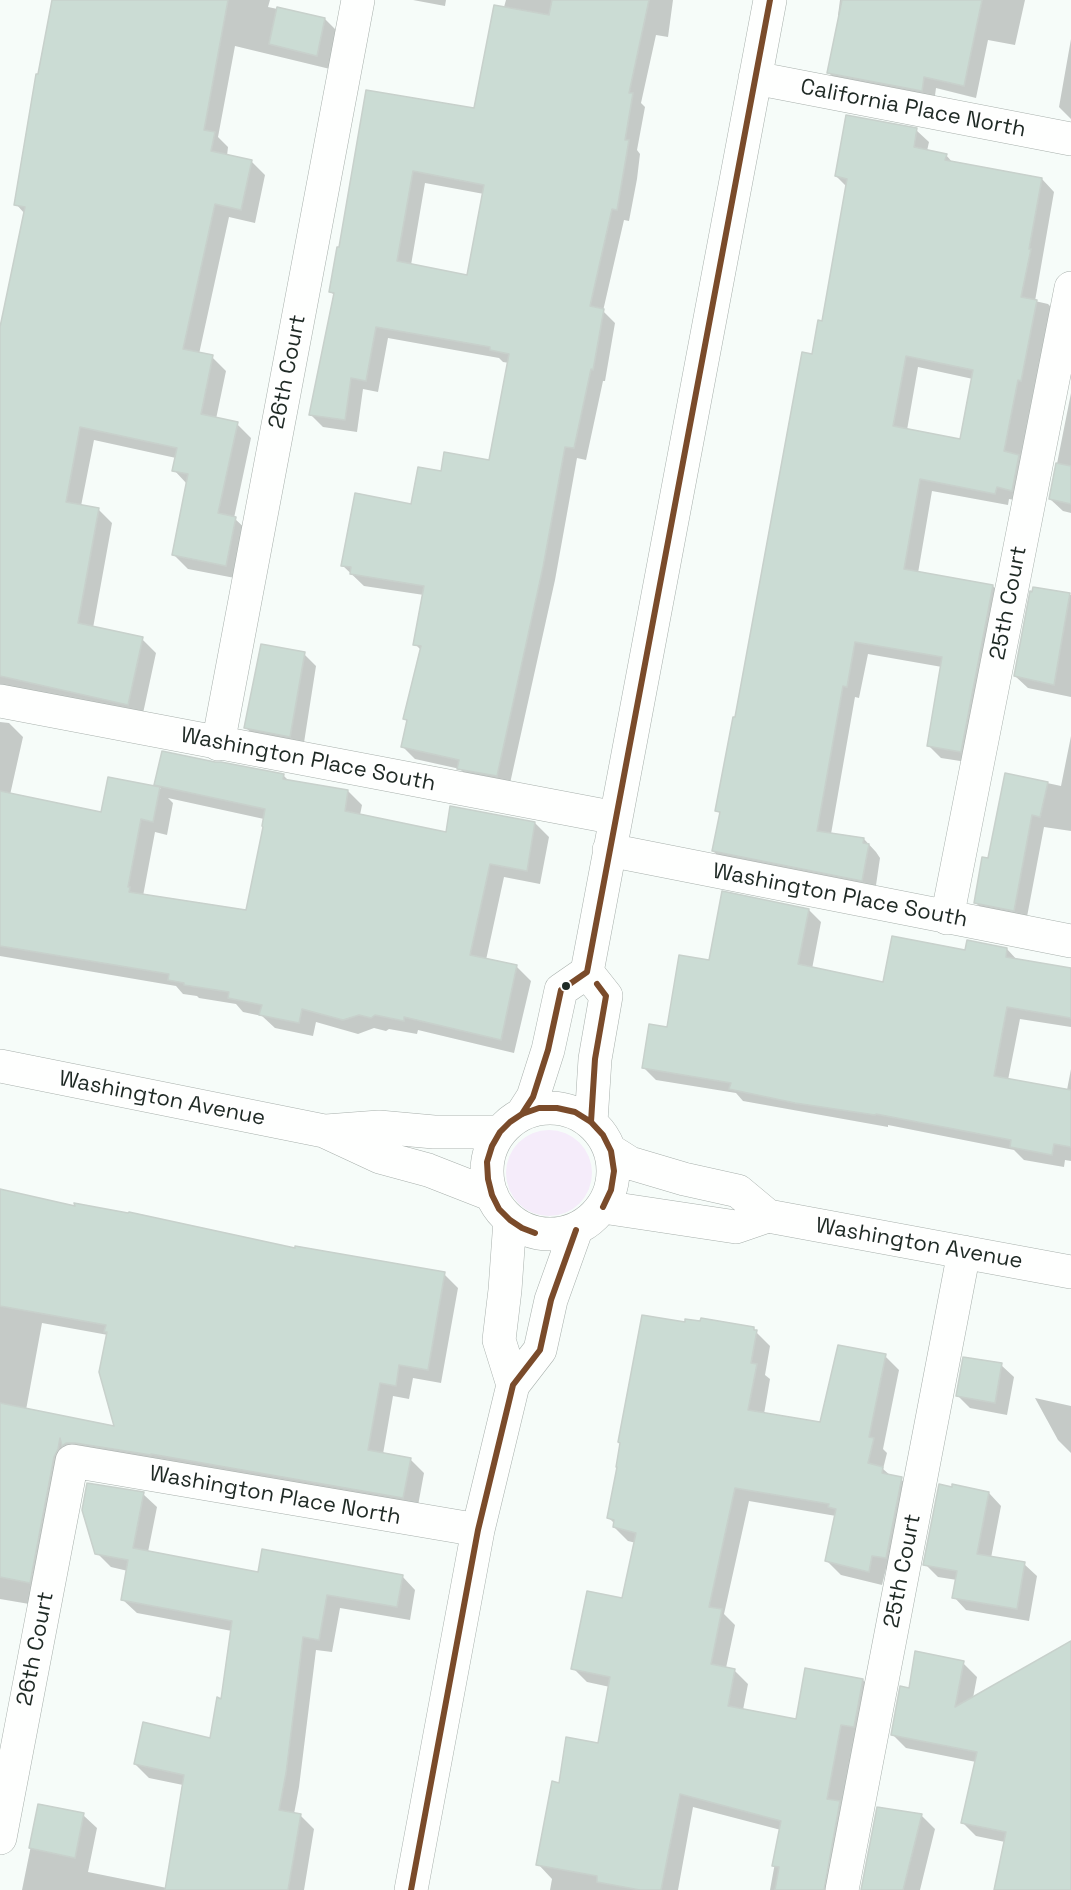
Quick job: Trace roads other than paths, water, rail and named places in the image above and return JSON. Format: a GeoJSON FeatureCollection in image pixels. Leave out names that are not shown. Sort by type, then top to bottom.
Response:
{"type":"FeatureCollection","features":[{"type":"Feature","properties":{"kind":"street","name":"26th Court"},"geometry":{"type":"LineString","coordinates":[[218,744],[358,0]]}},
{"type":"Feature","properties":{"kind":"street"},"geometry":{"type":"LineString","coordinates":[[513,1385],[499,1340],[505,1290],[501,1208],[488,1179],[487,1162],[492,1146],[533,1097],[549,1050],[561,990],[587,972],[770,0]]}},
{"type":"Feature","properties":{"kind":"street","name":"California Place North"},"geometry":{"type":"LineString","coordinates":[[755,78],[1071,139]]}},
{"type":"Feature","properties":{"kind":"street","name":"25th Court"},"geometry":{"type":"LineString","coordinates":[[947,918],[1071,288]]}},
{"type":"Feature","properties":{"kind":"street","name":"Washington Place South"},"geometry":{"type":"LineString","coordinates":[[0,701],[616,818]]}},
{"type":"Feature","properties":{"kind":"street","name":"Washington Place South"},"geometry":{"type":"LineString","coordinates":[[609,850],[1071,941]]}},
{"type":"Feature","properties":{"kind":"street"},"geometry":{"type":"LineString","coordinates":[[587,972],[606,996],[595,1059],[591,1122]]}},
{"type":"Feature","properties":{"kind":"street","name":"Washington Avenue"},"geometry":{"type":"LineString","coordinates":[[0,1066],[324,1131],[380,1157],[428,1170],[501,1208]]}},
{"type":"Feature","properties":{"kind":"street"},"geometry":{"type":"LineString","coordinates":[[501,1208],[522,1228],[535,1233],[563,1234],[576,1230],[587,1224],[603,1207],[611,1190],[614,1171],[610,1151],[603,1135],[591,1122],[575,1112],[557,1108],[538,1108],[511,1123]]}},
{"type":"Feature","properties":{"kind":"street","name":"Washington Avenue"},"geometry":{"type":"LineString","coordinates":[[324,1131],[379,1127],[434,1132],[511,1123]]}},
{"type":"Feature","properties":{"kind":"street","name":"Washington Avenue"},"geometry":{"type":"LineString","coordinates":[[610,1151],[630,1163],[684,1179],[738,1191],[768,1216]]}},
{"type":"Feature","properties":{"kind":"street","name":"Washington Avenue"},"geometry":{"type":"LineString","coordinates":[[603,1207],[736,1227],[768,1216],[1071,1272]]}},
{"type":"Feature","properties":{"kind":"street"},"geometry":{"type":"LineString","coordinates":[[411,1890],[478,1530],[513,1385],[540,1350],[551,1300],[576,1230]]}},
{"type":"Feature","properties":{"kind":"street","name":"25th Court"},"geometry":{"type":"LineString","coordinates":[[842,1890],[964,1252]]}},
{"type":"Feature","properties":{"kind":"street","name":"26th Court"},"geometry":{"type":"LineString","coordinates":[[0,1838],[72,1461]]}},
{"type":"Feature","properties":{"kind":"street","name":"Washington Place North"},"geometry":{"type":"LineString","coordinates":[[72,1461],[478,1530]]}}]}
